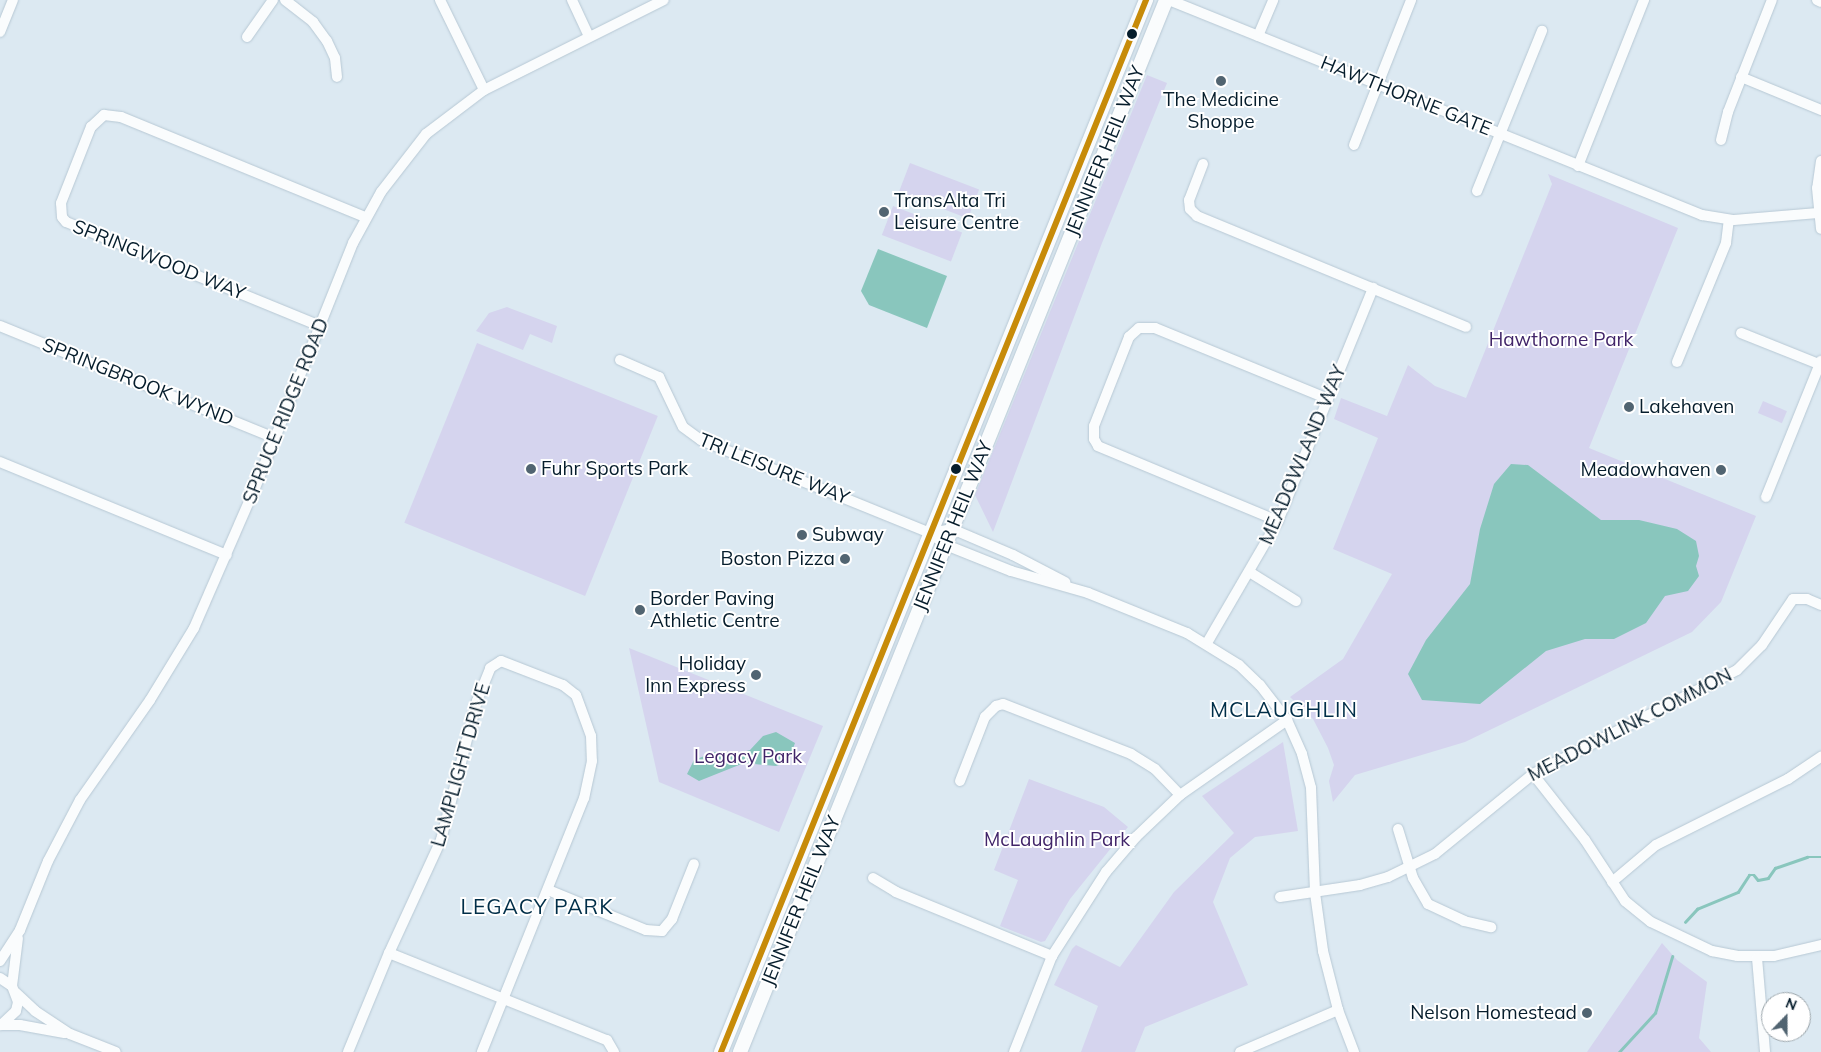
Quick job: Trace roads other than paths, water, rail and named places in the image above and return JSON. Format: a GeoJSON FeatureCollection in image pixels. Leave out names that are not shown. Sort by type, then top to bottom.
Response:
{"type":"FeatureCollection","features":[{"type":"Feature","properties":{"kind":"main road","name":"JENNIFER HEIL WAY"},"geometry":{"type":"LineString","coordinates":[[721,1052],[1146,0]]}},
{"type":"Feature","properties":{"kind":"main road","name":"JENNIFER HEIL WAY"},"geometry":{"type":"LineString","coordinates":[[740,1052],[1167,0]]}},
{"type":"Feature","properties":{"kind":"street"},"geometry":{"type":"LineString","coordinates":[[0,32],[13,0]]}},
{"type":"Feature","properties":{"kind":"street"},"geometry":{"type":"LineString","coordinates":[[246,37],[272,0]]}},
{"type":"Feature","properties":{"kind":"street"},"geometry":{"type":"LineString","coordinates":[[285,0],[313,22],[327,41],[335,58],[337,77]]}},
{"type":"Feature","properties":{"kind":"street"},"geometry":{"type":"LineString","coordinates":[[440,0],[484,90]]}},
{"type":"Feature","properties":{"kind":"street"},"geometry":{"type":"LineString","coordinates":[[572,0],[588,36]]}},
{"type":"Feature","properties":{"kind":"street","name":"SPRUCE RIDGE ROAD"},"geometry":{"type":"LineString","coordinates":[[0,961],[20,930],[64,829],[89,787],[172,666],[227,555],[365,217],[421,140],[446,117],[484,90],[588,36],[664,0]]}},
{"type":"Feature","properties":{"kind":"street","name":"HAWTHORNE GATE"},"geometry":{"type":"LineString","coordinates":[[1167,0],[1702,215],[1729,220],[1819,213]]}},
{"type":"Feature","properties":{"kind":"street"},"geometry":{"type":"LineString","coordinates":[[1258,36],[1273,0]]}},
{"type":"Feature","properties":{"kind":"street"},"geometry":{"type":"LineString","coordinates":[[1354,145],[1411,0]]}},
{"type":"Feature","properties":{"kind":"street"},"geometry":{"type":"LineString","coordinates":[[1578,166],[1644,0]]}},
{"type":"Feature","properties":{"kind":"street"},"geometry":{"type":"LineString","coordinates":[[1721,140],[1741,77],[1772,0]]}},
{"type":"Feature","properties":{"kind":"street"},"geometry":{"type":"LineString","coordinates":[[1817,0],[1821,2]]}},
{"type":"Feature","properties":{"kind":"street"},"geometry":{"type":"LineString","coordinates":[[1477,191],[1542,31]]}},
{"type":"Feature","properties":{"kind":"street"},"geometry":{"type":"LineString","coordinates":[[1741,77],[1821,110]]}},
{"type":"Feature","properties":{"kind":"street","name":"SPRINGWOOD WAY"},"geometry":{"type":"LineString","coordinates":[[320,326],[66,222],[62,217],[61,203],[91,127],[104,115],[121,117],[365,217]]}},
{"type":"Feature","properties":{"kind":"street"},"geometry":{"type":"LineString","coordinates":[[1821,161],[1817,179],[1821,230]]}},
{"type":"Feature","properties":{"kind":"street"},"geometry":{"type":"LineString","coordinates":[[1203,164],[1190,200],[1190,208],[1197,216],[1466,327]]}},
{"type":"Feature","properties":{"kind":"street"},"geometry":{"type":"LineString","coordinates":[[1677,362],[1726,243],[1729,220]]}},
{"type":"Feature","properties":{"kind":"street","name":"MEADOWLAND WAY"},"geometry":{"type":"LineString","coordinates":[[1207,643],[1251,573],[1278,522],[1373,288]]}},
{"type":"Feature","properties":{"kind":"street","name":"SPRINGBROOK WYND"},"geometry":{"type":"LineString","coordinates":[[0,326],[275,438]]}},
{"type":"Feature","properties":{"kind":"street"},"geometry":{"type":"LineString","coordinates":[[1278,522],[1098,446],[1094,440],[1094,426],[1129,338],[1139,328],[1155,328],[1328,399]]}},
{"type":"Feature","properties":{"kind":"street"},"geometry":{"type":"LineString","coordinates":[[1741,333],[1820,364],[1766,497]]}},
{"type":"Feature","properties":{"kind":"street","name":"TRI LEISURE WAY"},"geometry":{"type":"LineString","coordinates":[[620,360],[659,377],[683,427],[700,440],[930,533],[946,545],[1011,571],[1088,593]]}},
{"type":"Feature","properties":{"kind":"street"},"geometry":{"type":"LineString","coordinates":[[0,462],[227,555]]}},
{"type":"Feature","properties":{"kind":"street"},"geometry":{"type":"LineString","coordinates":[[930,533],[952,529],[1013,555],[1088,593],[1207,643],[1260,685],[1287,720],[1302,754],[1312,788],[1315,893],[1323,951],[1338,1010],[1354,1052]]}},
{"type":"Feature","properties":{"kind":"street"},"geometry":{"type":"LineString","coordinates":[[1251,573],[1296,601]]}},
{"type":"Feature","properties":{"kind":"street","name":"MEADOWLINK COMMON"},"geometry":{"type":"LineString","coordinates":[[1280,897],[1360,885],[1409,867],[1448,844],[1533,774],[1737,670],[1762,645],[1793,599],[1821,605]]}},
{"type":"Feature","properties":{"kind":"street","name":"LAMPLIGHT DRIVE"},"geometry":{"type":"LineString","coordinates":[[348,1052],[389,953],[442,840],[477,700],[490,668],[501,661],[571,690],[581,706],[591,736],[590,777],[548,890],[482,1052]]}},
{"type":"Feature","properties":{"kind":"street"},"geometry":{"type":"LineString","coordinates":[[960,781],[985,717],[996,706],[1003,704],[1131,754],[1155,769],[1180,795]]}},
{"type":"Feature","properties":{"kind":"street"},"geometry":{"type":"LineString","coordinates":[[1014,1052],[1052,956],[1106,872],[1136,837],[1180,795],[1287,720]]}},
{"type":"Feature","properties":{"kind":"street"},"geometry":{"type":"LineString","coordinates":[[1612,882],[1656,845],[1788,779],[1821,757]]}},
{"type":"Feature","properties":{"kind":"street"},"geometry":{"type":"LineString","coordinates":[[1533,774],[1579,832],[1612,882],[1632,908],[1662,928],[1712,951],[1757,958],[1821,945]]}},
{"type":"Feature","properties":{"kind":"street"},"geometry":{"type":"LineString","coordinates":[[1398,829],[1409,867],[1420,893],[1434,908],[1472,924],[1491,927]]}},
{"type":"Feature","properties":{"kind":"street"},"geometry":{"type":"LineString","coordinates":[[548,890],[646,930],[662,931],[672,919],[694,864]]}},
{"type":"Feature","properties":{"kind":"street"},"geometry":{"type":"LineString","coordinates":[[872,878],[896,892],[1052,956]]}},
{"type":"Feature","properties":{"kind":"street","name":"SPRUCE RIDGE ROAD"},"geometry":{"type":"LineString","coordinates":[[0,1025],[16,1010],[14,990],[20,930]]}},
{"type":"Feature","properties":{"kind":"street"},"geometry":{"type":"LineString","coordinates":[[389,953],[606,1040],[614,1052]]}},
{"type":"Feature","properties":{"kind":"street"},"geometry":{"type":"LineString","coordinates":[[1757,958],[1765,1052]]}},
{"type":"Feature","properties":{"kind":"street"},"geometry":{"type":"LineString","coordinates":[[0,978],[35,1011],[70,1034]]}},
{"type":"Feature","properties":{"kind":"street"},"geometry":{"type":"LineString","coordinates":[[1240,1052],[1338,1010]]}},
{"type":"Feature","properties":{"kind":"street"},"geometry":{"type":"LineString","coordinates":[[0,1025],[37,1027],[70,1034],[116,1052]]}},
{"type":"Feature","properties":{"kind":"waterway"},"geometry":{"type":"LineString","coordinates":[[1685,922],[1697,909],[1738,892],[1749,875],[1754,875],[1758,880],[1768,878],[1775,868],[1807,857],[1821,857]]}},
{"type":"Feature","properties":{"kind":"waterway"},"geometry":{"type":"LineString","coordinates":[[1619,1052],[1655,1013],[1672,957]]}},
{"type":"Feature","properties":{"kind":"place","name":"The Medicine Shoppe"},"geometry":{"type":"Point","coordinates":[1221,81]}},
{"type":"Feature","properties":{"kind":"place","name":"TransAlta Tri Leisure Centre"},"geometry":{"type":"Point","coordinates":[884,212]}},
{"type":"Feature","properties":{"kind":"place","name":"Lakehaven"},"geometry":{"type":"Point","coordinates":[1629,407]}},
{"type":"Feature","properties":{"kind":"place","name":"Fuhr Sports Park"},"geometry":{"type":"Point","coordinates":[531,469]}},
{"type":"Feature","properties":{"kind":"place","name":"Meadowhaven"},"geometry":{"type":"Point","coordinates":[1721,470]}},
{"type":"Feature","properties":{"kind":"place","name":"Subway"},"geometry":{"type":"Point","coordinates":[802,535]}},
{"type":"Feature","properties":{"kind":"place","name":"Boston Pizza"},"geometry":{"type":"Point","coordinates":[845,559]}},
{"type":"Feature","properties":{"kind":"place","name":"Border Paving Athletic Centre"},"geometry":{"type":"Point","coordinates":[640,610]}},
{"type":"Feature","properties":{"kind":"place","name":"Holiday Inn Express"},"geometry":{"type":"Point","coordinates":[756,675]}},
{"type":"Feature","properties":{"kind":"place","name":"Nelson Homestead"},"geometry":{"type":"Point","coordinates":[1587,1013]}},
{"type":"Feature","properties":{"kind":"district","name":"MCLAUGHLIN"},"geometry":{"type":"Point","coordinates":[1284,709]}},
{"type":"Feature","properties":{"kind":"district","name":"LEGACY PARK"},"geometry":{"type":"Point","coordinates":[537,906]}},
{"type":"Feature","properties":{"kind":"park label","name":"Hawthorne Park"},"geometry":{"type":"Point","coordinates":[1561,340]}},
{"type":"Feature","properties":{"kind":"park label","name":"Legacy Park"},"geometry":{"type":"Point","coordinates":[748,757]}},
{"type":"Feature","properties":{"kind":"park label","name":"McLaughlin Park"},"geometry":{"type":"Point","coordinates":[1057,840]}}]}
